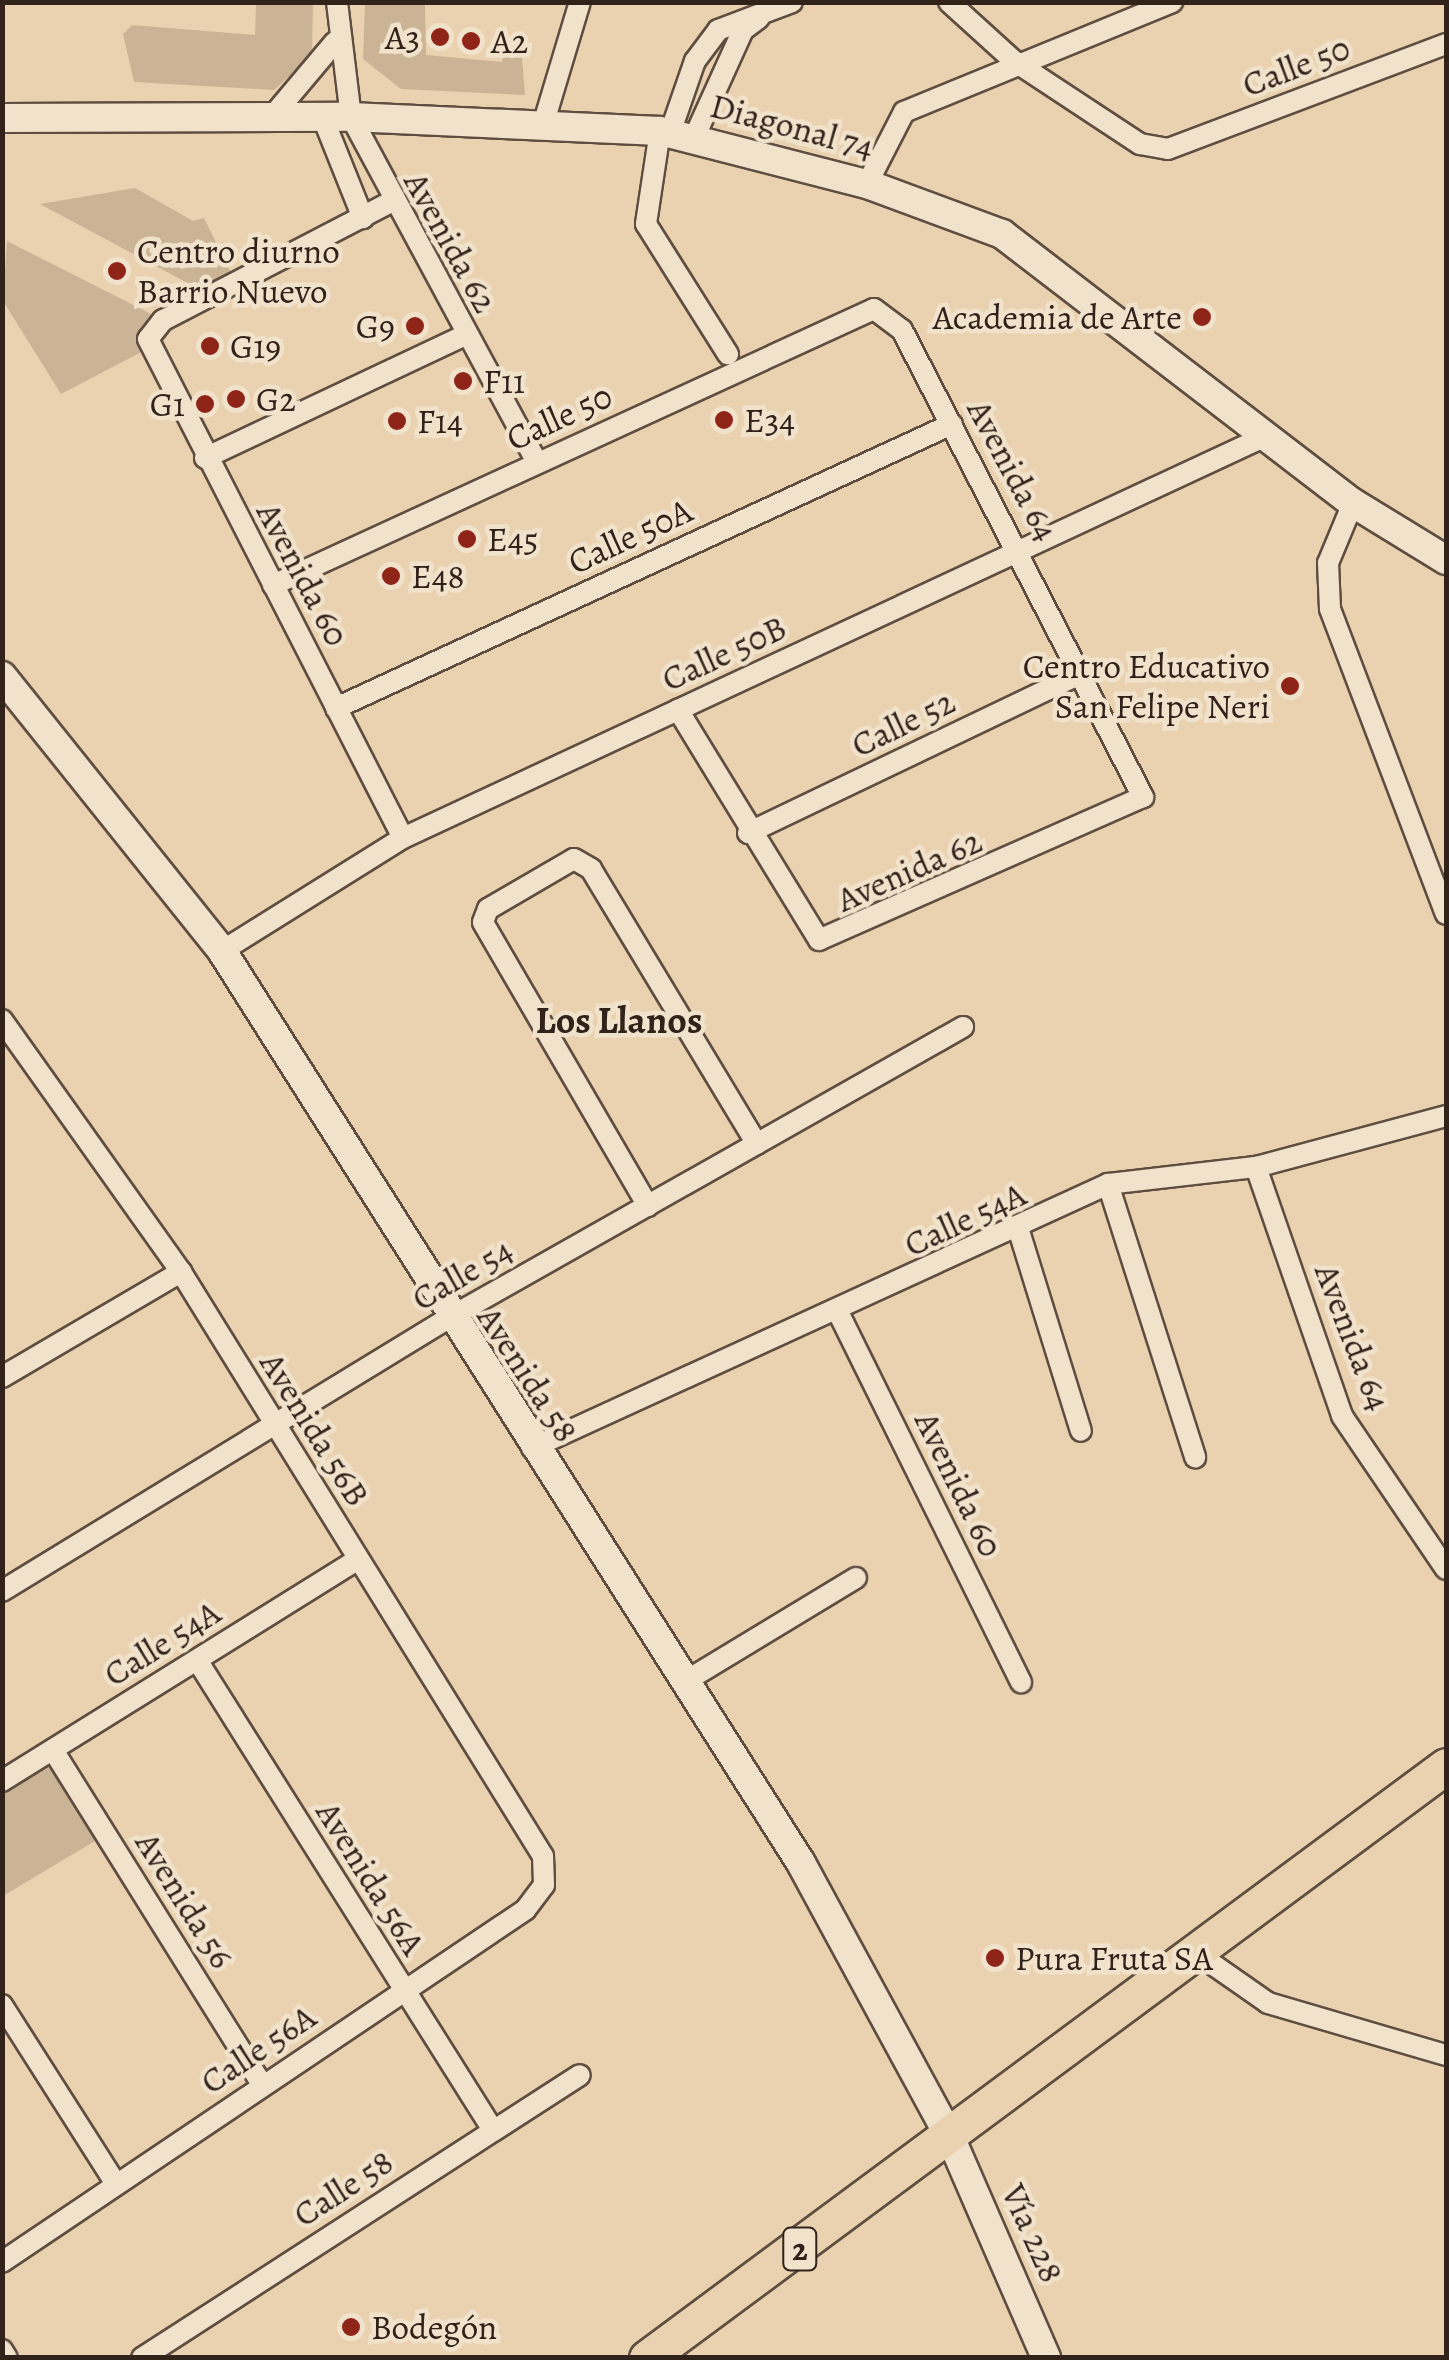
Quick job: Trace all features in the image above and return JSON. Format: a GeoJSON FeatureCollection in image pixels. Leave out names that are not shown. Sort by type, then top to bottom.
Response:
{"type":"FeatureCollection","features":[{"type":"Feature","properties":{"kind":"highway","name":"2"},"geometry":{"type":"LineString","coordinates":[[647,2358],[951,2139],[1446,1766]]}},
{"type":"Feature","properties":{"kind":"main road","name":"Diagonal 74"},"geometry":{"type":"LineString","coordinates":[[2,118],[337,118],[544,124],[674,134],[867,184],[1002,234],[1353,503],[1446,560]]}},
{"type":"Feature","properties":{"kind":"main road","name":"Avenida 58"},"geometry":{"type":"LineString","coordinates":[[2,676],[222,951],[447,1318],[684,1682],[857,1958],[951,2139]]}},
{"type":"Feature","properties":{"kind":"main road","name":"Vía 228"},"geometry":{"type":"LineString","coordinates":[[951,2139],[1046,2358]]}},
{"type":"Feature","properties":{"kind":"street","name":"Avenida 62"},"geometry":{"type":"LineString","coordinates":[[337,2],[337,118],[363,218]]}},
{"type":"Feature","properties":{"kind":"street"},"geometry":{"type":"LineString","coordinates":[[544,124],[580,2]]}},
{"type":"Feature","properties":{"kind":"street"},"geometry":{"type":"LineString","coordinates":[[728,354],[646,224],[695,61],[718,30],[766,7],[792,2]]}},
{"type":"Feature","properties":{"kind":"street"},"geometry":{"type":"LineString","coordinates":[[948,2],[1014,61]]}},
{"type":"Feature","properties":{"kind":"street"},"geometry":{"type":"LineString","coordinates":[[867,184],[904,112],[1014,61],[1172,2]]}},
{"type":"Feature","properties":{"kind":"street"},"geometry":{"type":"LineString","coordinates":[[674,134],[743,30],[766,7]]}},
{"type":"Feature","properties":{"kind":"street"},"geometry":{"type":"LineString","coordinates":[[271,118],[335,42]]}},
{"type":"Feature","properties":{"kind":"street","name":"Calle 50"},"geometry":{"type":"LineString","coordinates":[[1014,61],[1140,144],[1168,149],[1446,44]]}},
{"type":"Feature","properties":{"kind":"street","name":"Avenida 62"},"geometry":{"type":"LineString","coordinates":[[337,118],[391,202],[536,462]]}},
{"type":"Feature","properties":{"kind":"street"},"geometry":{"type":"LineString","coordinates":[[363,218],[391,202]]}},
{"type":"Feature","properties":{"kind":"street","name":"Avenida 60"},"geometry":{"type":"LineString","coordinates":[[363,218],[164,320],[148,339],[403,838]]}},
{"type":"Feature","properties":{"kind":"street","name":"Calle 50"},"geometry":{"type":"LineString","coordinates":[[272,585],[874,310]]}},
{"type":"Feature","properties":{"kind":"street","name":"Avenida 64"},"geometry":{"type":"LineString","coordinates":[[874,310],[902,330],[1086,671]]}},
{"type":"Feature","properties":{"kind":"street"},"geometry":{"type":"LineString","coordinates":[[206,458],[466,336]]}},
{"type":"Feature","properties":{"kind":"street","name":"Calle 50A"},"geometry":{"type":"LineString","coordinates":[[336,708],[952,424]]}},
{"type":"Feature","properties":{"kind":"street","name":"Calle 50B"},"geometry":{"type":"LineString","coordinates":[[222,951],[403,838],[1266,436]]}},
{"type":"Feature","properties":{"kind":"street"},"geometry":{"type":"LineString","coordinates":[[1353,503],[1328,563],[1330,608],[1446,914]]}},
{"type":"Feature","properties":{"kind":"street","name":"Avenida 62"},"geometry":{"type":"LineString","coordinates":[[678,710],[808,932],[828,941],[1138,803],[1142,788],[1086,671]]}},
{"type":"Feature","properties":{"kind":"street","name":"Calle 52"},"geometry":{"type":"LineString","coordinates":[[748,833],[1086,671]]}},
{"type":"Feature","properties":{"kind":"street"},"geometry":{"type":"LineString","coordinates":[[648,1206],[483,922],[488,909],[584,860],[757,1144]]}},
{"type":"Feature","properties":{"kind":"street","name":"Avenida 56B"},"geometry":{"type":"LineString","coordinates":[[2,1020],[181,1272],[543,1856],[544,1885]]}},
{"type":"Feature","properties":{"kind":"street","name":"Calle 54"},"geometry":{"type":"LineString","coordinates":[[2,1591],[447,1318],[963,1027]]}},
{"type":"Feature","properties":{"kind":"street","name":"Calle 54A"},"geometry":{"type":"LineString","coordinates":[[532,1448],[1018,1232],[1108,1184],[1256,1167],[1446,1116]]}},
{"type":"Feature","properties":{"kind":"street","name":"Avenida 64"},"geometry":{"type":"LineString","coordinates":[[1256,1167],[1342,1416],[1446,1569]]}},
{"type":"Feature","properties":{"kind":"street"},"geometry":{"type":"LineString","coordinates":[[1108,1184],[1195,1457]]}},
{"type":"Feature","properties":{"kind":"street"},"geometry":{"type":"LineString","coordinates":[[1018,1232],[1081,1431]]}},
{"type":"Feature","properties":{"kind":"street"},"geometry":{"type":"LineString","coordinates":[[5,1370],[181,1272]]}},
{"type":"Feature","properties":{"kind":"street","name":"Avenida 60"},"geometry":{"type":"LineString","coordinates":[[839,1314],[1021,1682]]}},
{"type":"Feature","properties":{"kind":"street","name":"Calle 54A"},"geometry":{"type":"LineString","coordinates":[[2,1781],[357,1560]]}},
{"type":"Feature","properties":{"kind":"street"},"geometry":{"type":"LineString","coordinates":[[684,1682],[856,1578]]}},
{"type":"Feature","properties":{"kind":"street","name":"Avenida 56A"},"geometry":{"type":"LineString","coordinates":[[197,1660],[493,2130]]}},
{"type":"Feature","properties":{"kind":"street","name":"Avenida 56"},"geometry":{"type":"LineString","coordinates":[[52,1750],[262,2086]]}},
{"type":"Feature","properties":{"kind":"street","name":"Calle 56A"},"geometry":{"type":"LineString","coordinates":[[2,2262],[525,1910],[544,1885]]}},
{"type":"Feature","properties":{"kind":"street"},"geometry":{"type":"LineString","coordinates":[[1195,1952],[1268,2003],[1446,2055]]}},
{"type":"Feature","properties":{"kind":"street"},"geometry":{"type":"LineString","coordinates":[[2,2005],[116,2184]]}},
{"type":"Feature","properties":{"kind":"street","name":"Calle 58"},"geometry":{"type":"LineString","coordinates":[[142,2358],[580,2075]]}},
{"type":"Feature","properties":{"kind":"street"},"geometry":{"type":"LineString","coordinates":[[2,2350],[7,2358]]}},
{"type":"Feature","properties":{"kind":"shaded area"},"geometry":{"type":"Polygon","coordinates":[[[256,3],[313,3],[312,55],[274,90],[134,82],[123,34],[132,25],[255,35],[256,3]]]}},
{"type":"Feature","properties":{"kind":"shaded area"},"geometry":{"type":"Polygon","coordinates":[[[365,3],[425,3],[426,55],[502,62],[503,49],[521,46],[525,95],[401,89],[363,59],[365,3]]]}},
{"type":"Feature","properties":{"kind":"shaded area"},"geometry":{"type":"Polygon","coordinates":[[[135,188],[193,221],[204,218],[236,283],[208,294],[40,204],[135,188]]]}},
{"type":"Feature","properties":{"kind":"shaded area"},"geometry":{"type":"Polygon","coordinates":[[[7,241],[163,320],[149,348],[61,394],[3,301],[7,241]]]}},
{"type":"Feature","properties":{"kind":"shaded area"},"geometry":{"type":"Polygon","coordinates":[[[53,1750],[105,1835],[3,1896],[3,1781],[53,1750]]]}},
{"type":"Feature","properties":{"kind":"place","name":"A3"},"geometry":{"type":"Point","coordinates":[440,37]}},
{"type":"Feature","properties":{"kind":"place","name":"A2"},"geometry":{"type":"Point","coordinates":[471,41]}},
{"type":"Feature","properties":{"kind":"place","name":"Centro diurno Barrio Nuevo"},"geometry":{"type":"Point","coordinates":[117,271]}},
{"type":"Feature","properties":{"kind":"place","name":"Academia de Arte"},"geometry":{"type":"Point","coordinates":[1202,317]}},
{"type":"Feature","properties":{"kind":"place","name":"G9"},"geometry":{"type":"Point","coordinates":[415,326]}},
{"type":"Feature","properties":{"kind":"place","name":"G19"},"geometry":{"type":"Point","coordinates":[210,346]}},
{"type":"Feature","properties":{"kind":"place","name":"F11"},"geometry":{"type":"Point","coordinates":[463,381]}},
{"type":"Feature","properties":{"kind":"place","name":"G2"},"geometry":{"type":"Point","coordinates":[236,399]}},
{"type":"Feature","properties":{"kind":"place","name":"G1"},"geometry":{"type":"Point","coordinates":[205,404]}},
{"type":"Feature","properties":{"kind":"place","name":"E34"},"geometry":{"type":"Point","coordinates":[724,420]}},
{"type":"Feature","properties":{"kind":"place","name":"F14"},"geometry":{"type":"Point","coordinates":[397,421]}},
{"type":"Feature","properties":{"kind":"place","name":"E45"},"geometry":{"type":"Point","coordinates":[467,539]}},
{"type":"Feature","properties":{"kind":"place","name":"E48"},"geometry":{"type":"Point","coordinates":[391,576]}},
{"type":"Feature","properties":{"kind":"place","name":"Centro Educativo San Felipe Neri"},"geometry":{"type":"Point","coordinates":[1290,686]}},
{"type":"Feature","properties":{"kind":"place","name":"Pura Fruta SA"},"geometry":{"type":"Point","coordinates":[995,1958]}},
{"type":"Feature","properties":{"kind":"place","name":"Bodegón"},"geometry":{"type":"Point","coordinates":[351,2327]}},
{"type":"Feature","properties":{"kind":"district","name":"Los Llanos"},"geometry":{"type":"Point","coordinates":[619,1021]}}]}
